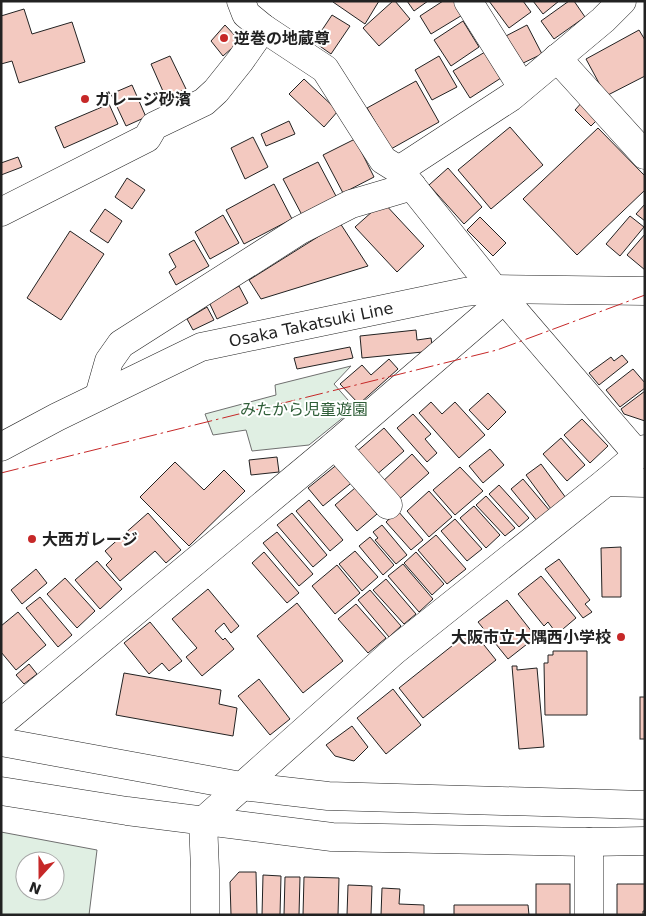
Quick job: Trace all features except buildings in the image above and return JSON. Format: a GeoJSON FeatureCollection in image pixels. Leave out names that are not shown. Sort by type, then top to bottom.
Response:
{"type":"FeatureCollection","features":[{"type":"Feature","properties":{"kind":"street"},"geometry":{"type":"LineString","coordinates":[[205,915],[203,821],[394,651],[641,452],[406,178],[383,160],[325,69],[263,28],[246,14],[241,1]]}},
{"type":"Feature","properties":{"kind":"street"},"geometry":{"type":"LineString","coordinates":[[468,1],[522,88]]}},
{"type":"Feature","properties":{"kind":"street"},"geometry":{"type":"LineString","coordinates":[[100,396],[109,361],[121,344],[300,230],[406,178],[511,97],[557,58],[596,10],[622,1]]}},
{"type":"Feature","properties":{"kind":"street"},"geometry":{"type":"LineString","coordinates":[[1,212],[147,138],[154,126],[204,102],[227,78],[263,28]]}},
{"type":"Feature","properties":{"kind":"street"},"geometry":{"type":"LineString","coordinates":[[557,58],[645,154]]}},
{"type":"Feature","properties":{"kind":"street","name":"Osaka Takatsuki Line"},"geometry":{"type":"LineString","coordinates":[[1,447],[57,417],[201,347],[465,292],[645,291]]}},
{"type":"Feature","properties":{"kind":"street"},"geometry":{"type":"LineString","coordinates":[[1,723],[335,444],[505,292]]}},
{"type":"Feature","properties":{"kind":"street"},"geometry":{"type":"LineString","coordinates":[[335,444],[388,505]]}},
{"type":"Feature","properties":{"kind":"street"},"geometry":{"type":"LineString","coordinates":[[606,482],[645,483]]}},
{"type":"Feature","properties":{"kind":"street"},"geometry":{"type":"LineString","coordinates":[[1,742],[241,786],[328,796],[645,805]]}},
{"type":"Feature","properties":{"kind":"street"},"geometry":{"type":"LineString","coordinates":[[1,791],[128,811],[332,837],[588,842],[645,841]]}},
{"type":"Feature","properties":{"kind":"street"},"geometry":{"type":"LineString","coordinates":[[588,842],[589,915]]}},
{"type":"Feature","properties":{"kind":"green space","name":"みたから児童遊園"},"geometry":{"type":"Polygon","coordinates":[[[351,366],[334,384],[355,408],[309,445],[252,451],[246,430],[213,435],[205,414],[276,395],[275,385],[351,366]]]}},
{"type":"Feature","properties":{"kind":"green space"},"geometry":{"type":"Polygon","coordinates":[[[1,832],[97,850],[89,915],[1,915],[1,832]]]}},
{"type":"Feature","properties":{"kind":"power"},"geometry":{"type":"LineString","coordinates":[[1,473],[497,350],[645,295]]}},
{"type":"Feature","properties":{"kind":"place","name":"逆巻の地蔵尊"},"geometry":{"type":"Point","coordinates":[224,38]}},
{"type":"Feature","properties":{"kind":"place","name":"ガレージ砂濱"},"geometry":{"type":"Point","coordinates":[85,99]}},
{"type":"Feature","properties":{"kind":"place","name":"大西ガレージ"},"geometry":{"type":"Point","coordinates":[32,539]}},
{"type":"Feature","properties":{"kind":"place","name":"大阪市立大隅西小学校"},"geometry":{"type":"Point","coordinates":[621,637]}}]}
